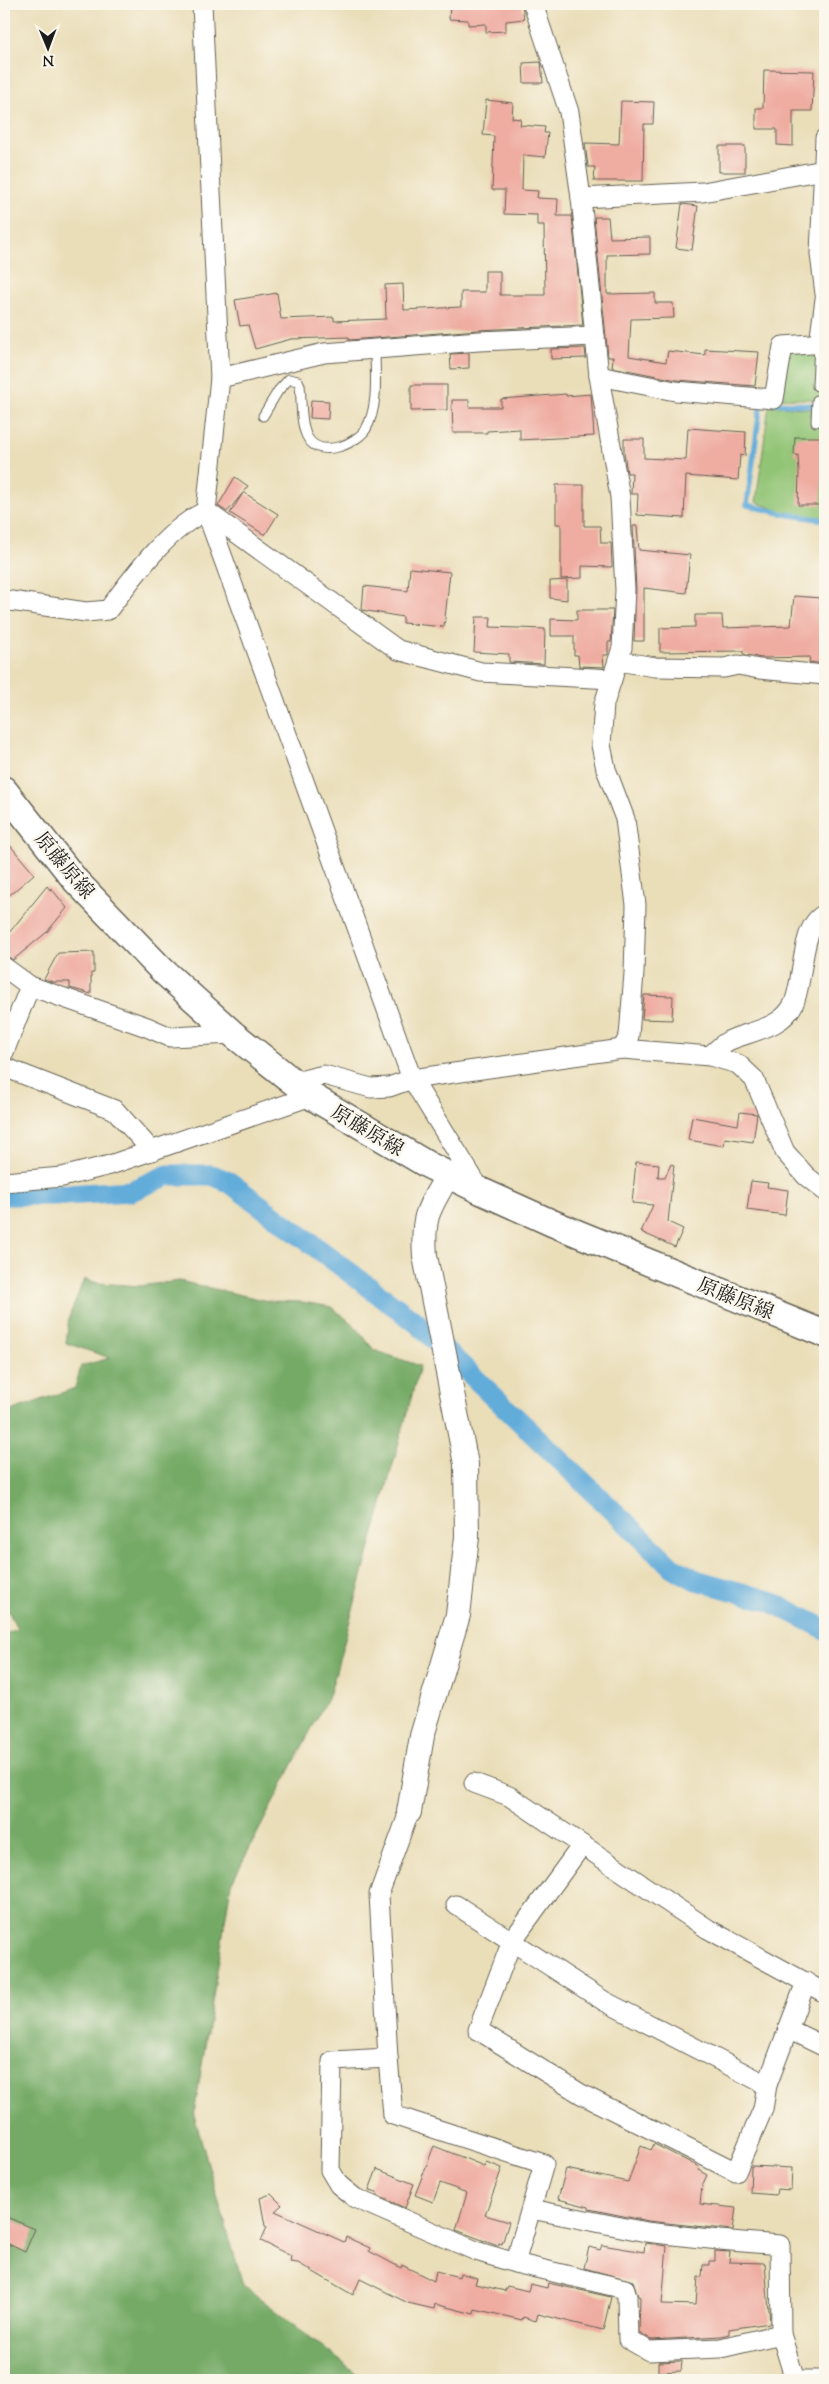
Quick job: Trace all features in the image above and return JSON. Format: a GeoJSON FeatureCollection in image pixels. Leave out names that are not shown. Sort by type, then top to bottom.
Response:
{"type":"FeatureCollection","features":[{"type":"Feature","properties":{"kind":"main road","name":"原藤原線"},"geometry":{"type":"LineString","coordinates":[[4,790],[76,881],[163,971],[233,1034],[302,1089],[373,1134],[481,1191],[552,1223],[825,1334]]}},
{"type":"Feature","properties":{"kind":"street"},"geometry":{"type":"LineString","coordinates":[[202,4],[220,378],[206,511],[412,1079],[481,1191]]}},
{"type":"Feature","properties":{"kind":"street"},"geometry":{"type":"LineString","coordinates":[[532,4],[569,112],[581,198],[599,376],[620,497],[624,590],[622,648],[604,704],[601,745],[606,768],[625,820],[636,905],[634,973],[629,1036],[622,1050]]}},
{"type":"Feature","properties":{"kind":"street"},"geometry":{"type":"LineString","coordinates":[[825,138],[820,254],[825,294]]}},
{"type":"Feature","properties":{"kind":"street"},"geometry":{"type":"LineString","coordinates":[[581,198],[703,192],[824,170]]}},
{"type":"Feature","properties":{"kind":"street"},"geometry":{"type":"LineString","coordinates":[[599,376],[674,391],[774,399],[783,346],[822,344],[825,299]]}},
{"type":"Feature","properties":{"kind":"street"},"geometry":{"type":"LineString","coordinates":[[220,378],[324,353],[479,341],[595,336]]}},
{"type":"Feature","properties":{"kind":"street"},"geometry":{"type":"LineString","coordinates":[[206,511],[398,650],[481,672],[615,670],[655,667],[724,668],[738,665],[759,670],[825,676]]}},
{"type":"Feature","properties":{"kind":"street"},"geometry":{"type":"LineString","coordinates":[[4,600],[86,612],[108,610],[147,561],[189,518],[206,511]]}},
{"type":"Feature","properties":{"kind":"street"},"geometry":{"type":"LineString","coordinates":[[710,1056],[726,1042],[781,1021],[793,1006],[801,984],[808,936],[820,916],[825,914]]}},
{"type":"Feature","properties":{"kind":"street"},"geometry":{"type":"LineString","coordinates":[[4,967],[30,986],[147,1027],[170,1037],[233,1034]]}},
{"type":"Feature","properties":{"kind":"street"},"geometry":{"type":"LineString","coordinates":[[4,1052],[30,986]]}},
{"type":"Feature","properties":{"kind":"street"},"geometry":{"type":"LineString","coordinates":[[4,1182],[62,1177],[152,1151],[302,1089],[324,1075],[371,1088],[389,1087],[412,1079],[622,1050],[710,1056],[738,1064],[754,1079],[784,1152],[806,1176],[825,1191]]}},
{"type":"Feature","properties":{"kind":"street"},"geometry":{"type":"LineString","coordinates":[[4,1067],[115,1110],[152,1151]]}},
{"type":"Feature","properties":{"kind":"street"},"geometry":{"type":"LineString","coordinates":[[448,1175],[426,1215],[423,1230],[425,1256],[466,1464],[467,1537],[458,1616],[422,1736],[410,1812],[379,1894],[388,2058],[393,2115],[544,2164],[515,2264]]}},
{"type":"Feature","properties":{"kind":"street"},"geometry":{"type":"LineString","coordinates":[[474,1783],[509,1796],[708,1929],[825,1993]]}},
{"type":"Feature","properties":{"kind":"street"},"geometry":{"type":"LineString","coordinates":[[582,1845],[512,1941],[478,2030],[581,2094],[736,2172],[763,2110],[767,2085],[806,1982]]}},
{"type":"Feature","properties":{"kind":"street"},"geometry":{"type":"LineString","coordinates":[[456,1905],[604,2001],[767,2085]]}},
{"type":"Feature","properties":{"kind":"street"},"geometry":{"type":"LineString","coordinates":[[788,2029],[825,2047]]}},
{"type":"Feature","properties":{"kind":"street"},"geometry":{"type":"LineString","coordinates":[[388,2058],[332,2061],[330,2170],[339,2185],[355,2198],[476,2251],[515,2264],[624,2290],[627,2296],[628,2339],[649,2351],[722,2348],[781,2334]]}},
{"type":"Feature","properties":{"kind":"street"},"geometry":{"type":"LineString","coordinates":[[531,2208],[646,2232],[780,2245],[781,2334],[795,2380],[825,2380]]}},
{"type":"Feature","properties":{"kind":"lane"},"geometry":{"type":"LineString","coordinates":[[817,386],[822,344]]}},
{"type":"Feature","properties":{"kind":"lane"},"geometry":{"type":"LineString","coordinates":[[263,416],[289,379],[298,381],[300,385],[304,433],[311,444],[330,449],[346,445],[366,430],[374,404],[375,350]]}},
{"type":"Feature","properties":{"kind":"lane"},"geometry":{"type":"LineString","coordinates":[[816,404],[816,422]]}},
{"type":"Feature","properties":{"kind":"green space"},"geometry":{"type":"Polygon","coordinates":[[[825,348],[825,400],[778,398],[784,349],[825,348]]]}},
{"type":"Feature","properties":{"kind":"green space"},"geometry":{"type":"Polygon","coordinates":[[[769,405],[825,410],[825,518],[784,513],[756,502],[769,405]]]}},
{"type":"Feature","properties":{"kind":"green space"},"geometry":{"type":"Polygon","coordinates":[[[84,1279],[98,1283],[139,1286],[179,1281],[268,1301],[303,1302],[332,1307],[355,1326],[374,1350],[420,1366],[330,1693],[231,1884],[194,2115],[243,2285],[365,2380],[4,2380],[4,1635],[17,1629],[4,1602],[4,1417],[13,1410],[75,1388],[81,1366],[110,1358],[66,1343],[69,1317],[84,1279]]]}},
{"type":"Feature","properties":{"kind":"building"},"geometry":{"type":"Polygon","coordinates":[[[450,4],[522,4],[524,19],[506,21],[506,31],[486,32],[486,24],[468,25],[468,20],[449,19],[450,4]]]}},
{"type":"Feature","properties":{"kind":"building"},"geometry":{"type":"Polygon","coordinates":[[[541,62],[543,83],[524,83],[523,63],[541,62]]]}},
{"type":"Feature","properties":{"kind":"building"},"geometry":{"type":"Polygon","coordinates":[[[764,70],[814,71],[812,111],[793,111],[793,146],[777,145],[777,129],[756,129],[756,108],[763,108],[764,70]]]}},
{"type":"Feature","properties":{"kind":"building"},"geometry":{"type":"Polygon","coordinates":[[[486,100],[513,103],[512,118],[521,119],[520,125],[545,127],[544,133],[548,133],[545,157],[523,155],[522,190],[538,191],[537,198],[558,199],[557,216],[572,216],[583,325],[478,330],[349,340],[349,337],[291,339],[255,349],[248,325],[240,326],[235,300],[277,293],[281,319],[334,317],[334,321],[386,319],[385,285],[403,284],[404,310],[461,307],[461,292],[485,292],[485,271],[500,271],[500,295],[545,295],[544,225],[537,225],[537,215],[504,214],[505,190],[492,190],[494,136],[483,135],[486,100]]]}},
{"type":"Feature","properties":{"kind":"building"},"geometry":{"type":"Polygon","coordinates":[[[621,101],[654,102],[653,124],[644,124],[643,181],[594,181],[595,167],[588,167],[585,143],[619,144],[621,101]]]}},
{"type":"Feature","properties":{"kind":"building"},"geometry":{"type":"Polygon","coordinates":[[[719,146],[745,146],[745,172],[719,172],[719,146]]]}},
{"type":"Feature","properties":{"kind":"building"},"geometry":{"type":"Polygon","coordinates":[[[682,204],[698,206],[692,250],[676,248],[682,204]]]}},
{"type":"Feature","properties":{"kind":"building"},"geometry":{"type":"Polygon","coordinates":[[[594,217],[608,217],[610,238],[650,237],[650,254],[607,255],[607,294],[655,293],[655,303],[673,303],[674,318],[631,319],[629,356],[666,362],[668,351],[705,355],[705,349],[759,352],[755,386],[677,380],[612,367],[613,357],[608,357],[594,217]]]}},
{"type":"Feature","properties":{"kind":"building"},"geometry":{"type":"Polygon","coordinates":[[[585,348],[586,358],[551,359],[551,349],[585,348]]]}},
{"type":"Feature","properties":{"kind":"building"},"geometry":{"type":"Polygon","coordinates":[[[469,353],[469,368],[451,369],[450,354],[469,353]]]}},
{"type":"Feature","properties":{"kind":"building"},"geometry":{"type":"Polygon","coordinates":[[[411,385],[447,385],[447,410],[411,411],[411,385]]]}},
{"type":"Feature","properties":{"kind":"building"},"geometry":{"type":"Polygon","coordinates":[[[566,394],[566,396],[591,394],[594,436],[520,440],[520,429],[487,431],[487,433],[453,433],[452,400],[469,400],[469,407],[501,407],[501,399],[566,394]]]}},
{"type":"Feature","properties":{"kind":"building"},"geometry":{"type":"Polygon","coordinates":[[[311,400],[329,401],[328,419],[310,418],[311,400]]]}},
{"type":"Feature","properties":{"kind":"building"},"geometry":{"type":"Polygon","coordinates":[[[688,428],[746,432],[745,456],[740,455],[738,480],[686,476],[684,518],[637,515],[638,494],[631,494],[632,473],[627,473],[624,439],[644,439],[644,458],[686,460],[688,428]]]}},
{"type":"Feature","properties":{"kind":"building"},"geometry":{"type":"Polygon","coordinates":[[[795,437],[825,437],[821,505],[798,505],[799,472],[798,455],[794,455],[795,437]]]}},
{"type":"Feature","properties":{"kind":"building"},"geometry":{"type":"Polygon","coordinates":[[[235,477],[248,486],[243,492],[278,514],[265,535],[230,513],[243,493],[227,512],[218,506],[235,477]]]}},
{"type":"Feature","properties":{"kind":"building"},"geometry":{"type":"Polygon","coordinates":[[[556,485],[584,485],[584,526],[600,526],[601,543],[611,543],[612,567],[582,566],[582,578],[561,579],[561,524],[556,524],[556,485]]]}},
{"type":"Feature","properties":{"kind":"building"},"geometry":{"type":"Polygon","coordinates":[[[633,526],[637,526],[639,550],[690,555],[686,593],[644,588],[644,641],[634,641],[636,589],[633,526]]]}},
{"type":"Feature","properties":{"kind":"building"},"geometry":{"type":"Polygon","coordinates":[[[410,568],[450,572],[444,627],[403,623],[403,617],[362,610],[364,586],[408,591],[410,568]]]}},
{"type":"Feature","properties":{"kind":"building"},"geometry":{"type":"Polygon","coordinates":[[[567,580],[567,600],[550,598],[550,581],[567,580]]]}},
{"type":"Feature","properties":{"kind":"building"},"geometry":{"type":"Polygon","coordinates":[[[794,596],[821,598],[820,611],[825,612],[825,664],[809,662],[810,657],[761,658],[743,654],[743,651],[660,652],[660,628],[695,627],[695,615],[722,615],[723,628],[791,626],[794,596]]]}},
{"type":"Feature","properties":{"kind":"building"},"geometry":{"type":"Polygon","coordinates":[[[577,610],[613,610],[611,642],[608,642],[608,655],[603,655],[604,667],[579,666],[578,655],[574,655],[574,636],[551,636],[551,619],[577,620],[577,610]]]}},
{"type":"Feature","properties":{"kind":"building"},"geometry":{"type":"Polygon","coordinates":[[[476,617],[491,617],[490,627],[545,629],[544,664],[509,662],[509,654],[474,652],[476,617]]]}},
{"type":"Feature","properties":{"kind":"building"},"geometry":{"type":"Polygon","coordinates":[[[4,838],[34,874],[4,900],[4,838]]]}},
{"type":"Feature","properties":{"kind":"building"},"geometry":{"type":"Polygon","coordinates":[[[47,886],[50,890],[51,888],[67,908],[47,932],[13,960],[4,954],[4,939],[47,886]]]}},
{"type":"Feature","properties":{"kind":"building"},"geometry":{"type":"Polygon","coordinates":[[[94,952],[91,994],[70,988],[70,982],[53,982],[44,979],[58,953],[94,952]]]}},
{"type":"Feature","properties":{"kind":"building"},"geometry":{"type":"Polygon","coordinates":[[[644,995],[673,996],[672,1020],[642,1019],[644,995]]]}},
{"type":"Feature","properties":{"kind":"building"},"geometry":{"type":"Polygon","coordinates":[[[740,1112],[757,1114],[753,1142],[725,1138],[724,1146],[688,1140],[692,1117],[738,1125],[740,1112]]]}},
{"type":"Feature","properties":{"kind":"building"},"geometry":{"type":"Polygon","coordinates":[[[636,1162],[659,1164],[658,1177],[665,1177],[671,1164],[674,1165],[668,1222],[683,1229],[675,1247],[641,1232],[653,1205],[632,1203],[636,1162]]]}},
{"type":"Feature","properties":{"kind":"building"},"geometry":{"type":"Polygon","coordinates":[[[751,1181],[768,1183],[767,1187],[788,1190],[785,1215],[747,1210],[751,1181]]]}},
{"type":"Feature","properties":{"kind":"building"},"geometry":{"type":"Polygon","coordinates":[[[654,2144],[699,2167],[698,2170],[707,2175],[702,2186],[700,2204],[736,2208],[733,2230],[648,2221],[589,2209],[589,2207],[558,2199],[566,2169],[628,2182],[641,2146],[651,2150],[654,2144]]]}},
{"type":"Feature","properties":{"kind":"building"},"geometry":{"type":"Polygon","coordinates":[[[434,2146],[484,2166],[486,2162],[502,2168],[485,2215],[509,2222],[502,2244],[499,2243],[498,2246],[456,2230],[467,2193],[440,2183],[433,2202],[415,2195],[434,2146]]]}},
{"type":"Feature","properties":{"kind":"building"},"geometry":{"type":"Polygon","coordinates":[[[751,2166],[792,2168],[791,2190],[777,2189],[776,2195],[750,2193],[751,2166]]]}},
{"type":"Feature","properties":{"kind":"building"},"geometry":{"type":"Polygon","coordinates":[[[377,2169],[414,2184],[405,2208],[376,2195],[377,2192],[369,2190],[377,2169]]]}},
{"type":"Feature","properties":{"kind":"building"},"geometry":{"type":"Polygon","coordinates":[[[271,2194],[282,2205],[275,2211],[344,2242],[346,2237],[370,2248],[369,2251],[401,2268],[402,2265],[434,2281],[436,2271],[459,2277],[460,2273],[477,2278],[475,2284],[505,2291],[507,2286],[528,2291],[530,2284],[547,2288],[548,2283],[611,2297],[603,2330],[538,2314],[536,2321],[523,2317],[522,2320],[475,2309],[474,2314],[435,2304],[434,2309],[408,2303],[360,2279],[353,2295],[298,2263],[290,2262],[291,2256],[261,2241],[267,2227],[265,2226],[260,2198],[271,2194]]]}},
{"type":"Feature","properties":{"kind":"building"},"geometry":{"type":"Polygon","coordinates":[[[4,2216],[35,2229],[25,2252],[4,2242],[4,2216]]]}},
{"type":"Feature","properties":{"kind":"building"},"geometry":{"type":"Polygon","coordinates":[[[645,2243],[667,2246],[662,2304],[696,2305],[698,2277],[702,2277],[703,2265],[709,2265],[709,2261],[715,2261],[715,2251],[730,2252],[729,2262],[765,2263],[770,2323],[729,2329],[729,2334],[721,2336],[652,2340],[639,2332],[640,2297],[633,2281],[584,2268],[589,2247],[600,2250],[602,2245],[644,2252],[645,2243]]]}},
{"type":"Feature","properties":{"kind":"building"},"geometry":{"type":"Polygon","coordinates":[[[682,2361],[681,2371],[658,2372],[658,2362],[682,2361]]]}},
{"type":"Feature","properties":{"kind":"waterway"},"geometry":{"type":"LineString","coordinates":[[763,402],[761,402],[747,505],[784,514],[825,520]]}},
{"type":"Feature","properties":{"kind":"waterway"},"geometry":{"type":"LineString","coordinates":[[775,403],[825,406]]}},
{"type":"Feature","properties":{"kind":"waterway"},"geometry":{"type":"LineString","coordinates":[[4,1195],[66,1195],[131,1191],[168,1175],[212,1175],[229,1182],[417,1323],[672,1567],[696,1580],[770,1601],[825,1629]]}}]}
